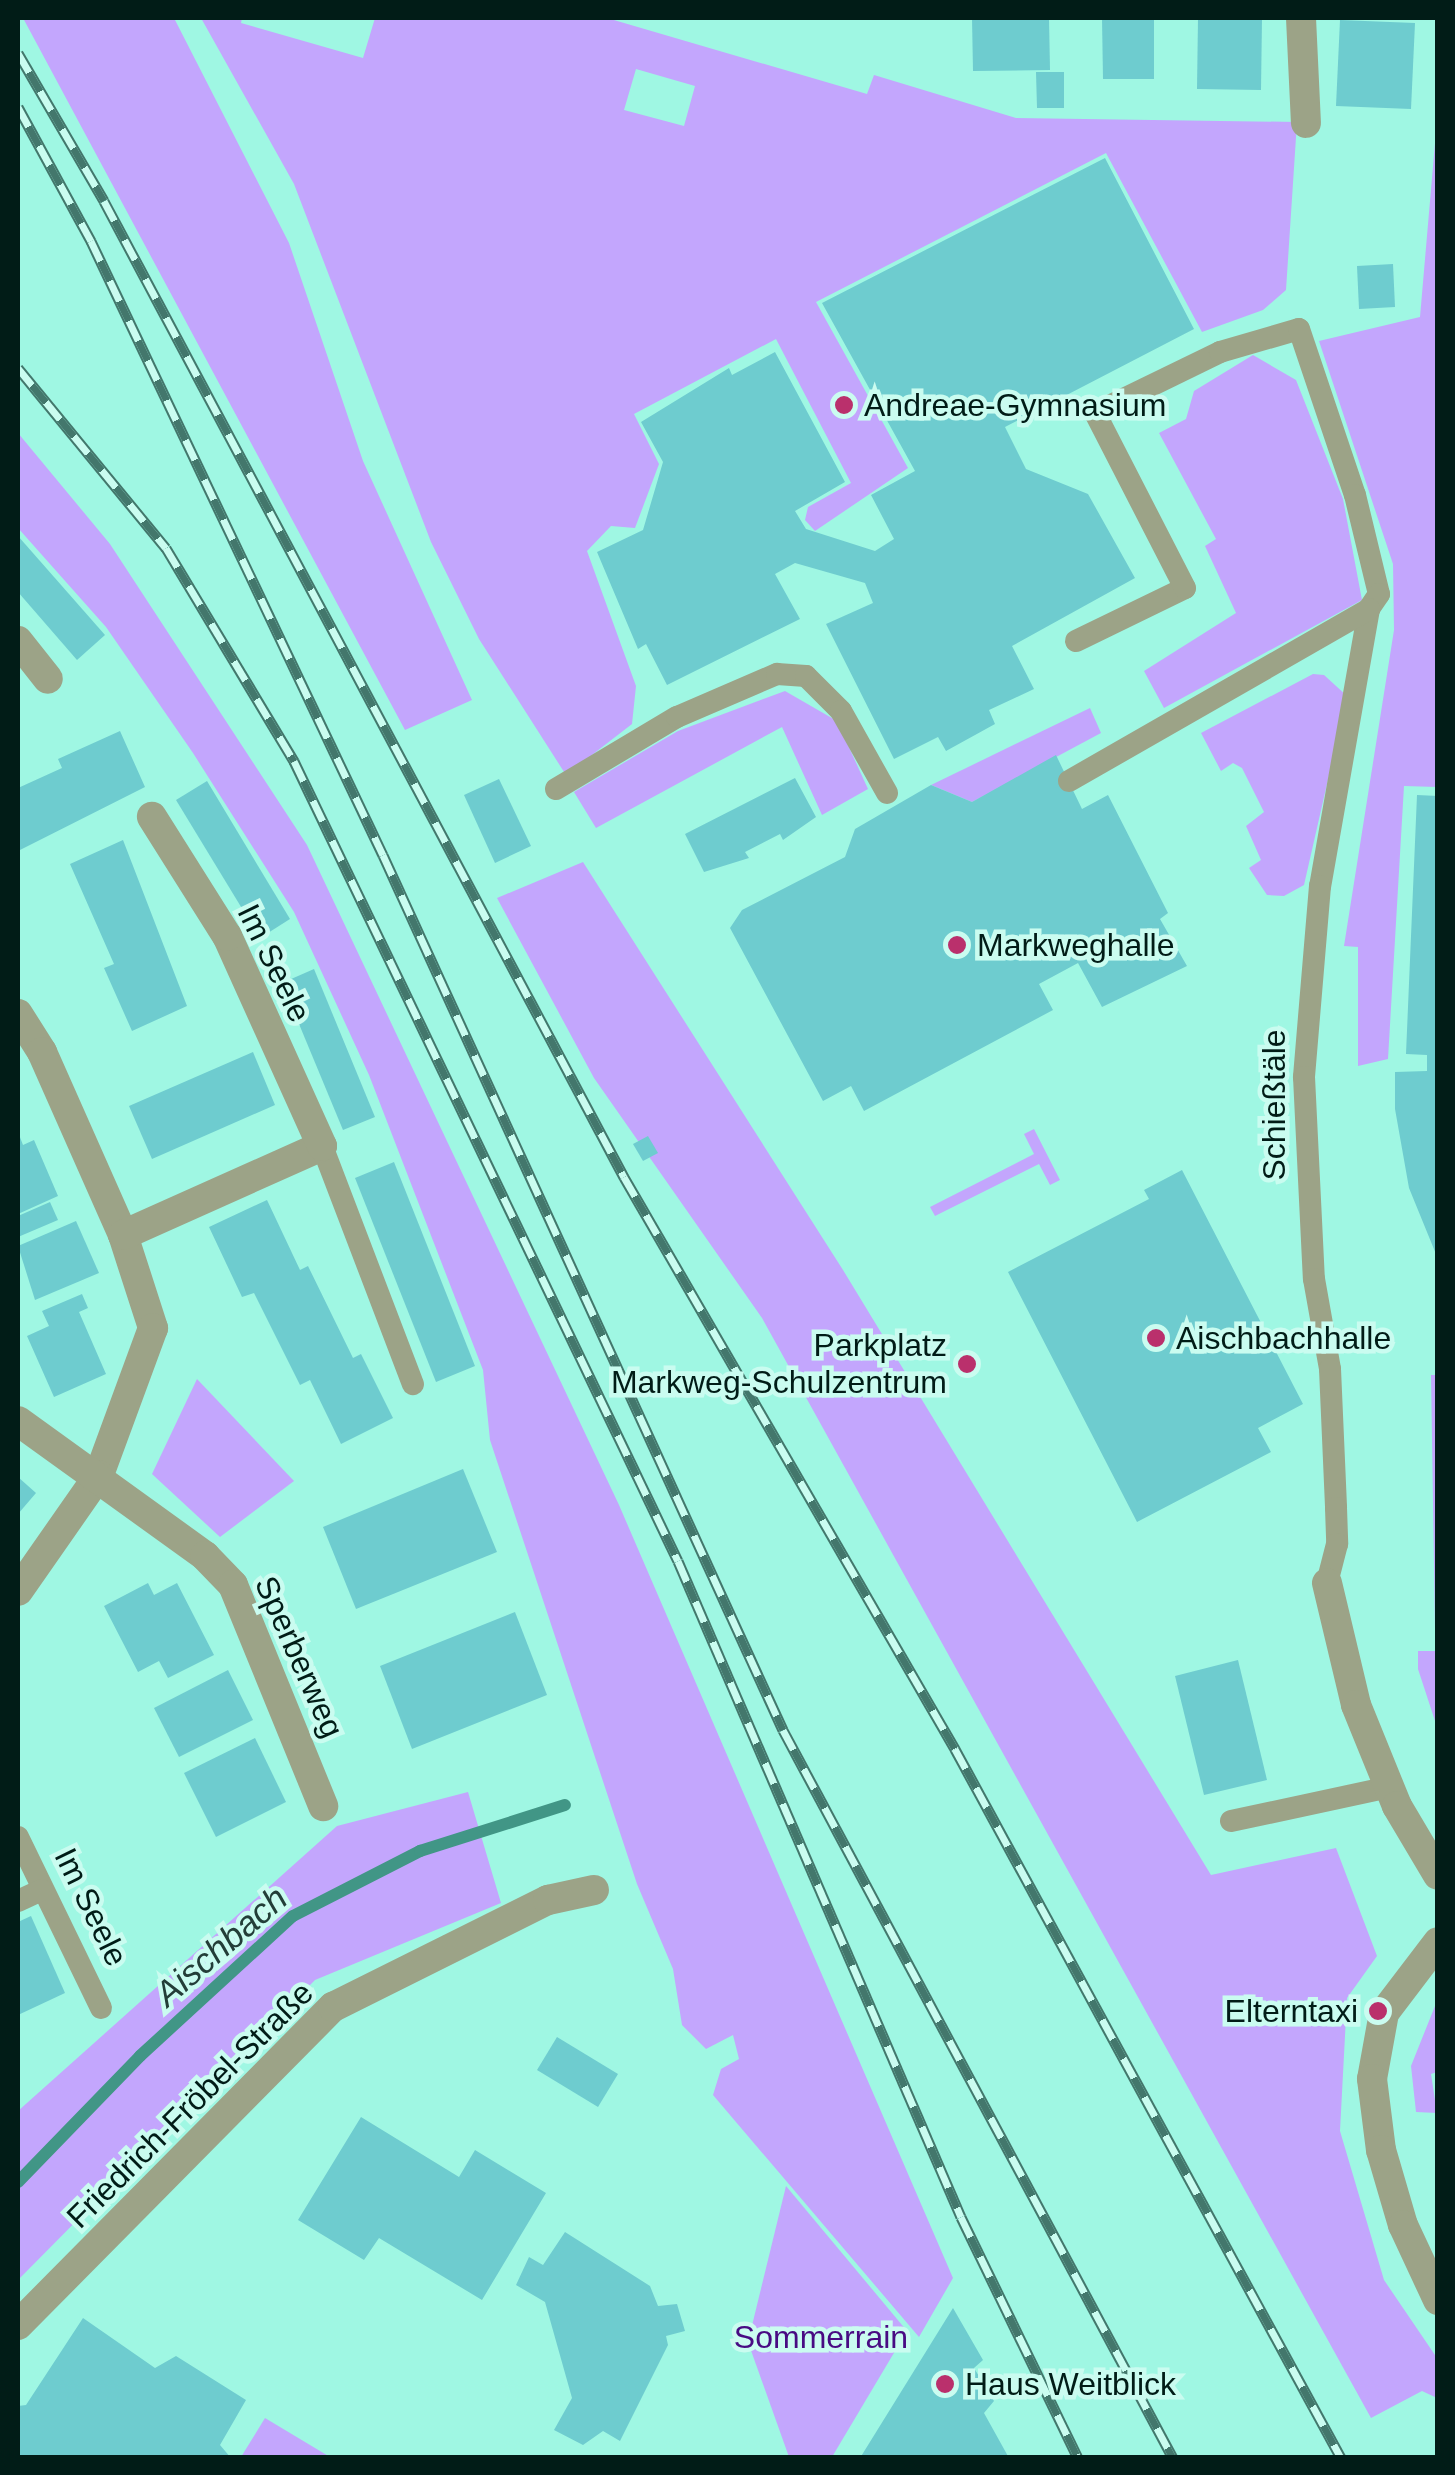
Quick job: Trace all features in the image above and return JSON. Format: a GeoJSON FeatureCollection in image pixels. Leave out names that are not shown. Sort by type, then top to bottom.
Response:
{"type":"FeatureCollection","features":[{"type":"Feature","properties":{"kind":"street"},"geometry":{"type":"LineString","coordinates":[[1302,18],[1306,124]]}},
{"type":"Feature","properties":{"kind":"street"},"geometry":{"type":"LineString","coordinates":[[18,641],[48,679]]}},
{"type":"Feature","properties":{"kind":"street","name":"Im Seele"},"geometry":{"type":"LineString","coordinates":[[152,817],[227,936],[322,1146]]}},
{"type":"Feature","properties":{"kind":"street"},"geometry":{"type":"LineString","coordinates":[[18,1014],[42,1052],[124,1234],[152,1328],[99,1474],[18,1591]]}},
{"type":"Feature","properties":{"kind":"street"},"geometry":{"type":"LineString","coordinates":[[124,1234],[322,1146]]}},
{"type":"Feature","properties":{"kind":"street"},"geometry":{"type":"LineString","coordinates":[[18,1421],[99,1474]]}},
{"type":"Feature","properties":{"kind":"street","name":"Sperberweg"},"geometry":{"type":"LineString","coordinates":[[99,1474],[206,1556],[233,1586],[323,1806]]}},
{"type":"Feature","properties":{"kind":"street","name":"Schießtäle"},"geometry":{"type":"LineString","coordinates":[[1327,1583],[1356,1705],[1389,1787],[1438,1875]]}},
{"type":"Feature","properties":{"kind":"street","name":"Friedrich-Fröbel-Straße"},"geometry":{"type":"LineString","coordinates":[[18,2324],[333,2007],[548,1900],[594,1890]]}},
{"type":"Feature","properties":{"kind":"street"},"geometry":{"type":"LineString","coordinates":[[1438,1942],[1384,2013],[1372,2079],[1382,2150],[1404,2224],[1438,2300]]}},
{"type":"Feature","properties":{"kind":"lane","name":"Schießtäle"},"geometry":{"type":"LineString","coordinates":[[1076,641],[1185,588],[1095,413],[1220,352],[1299,329],[1355,496],[1379,594],[1369,609],[1320,886],[1304,1077],[1314,1279],[1330,1370],[1337,1544],[1327,1583]]}},
{"type":"Feature","properties":{"kind":"lane"},"geometry":{"type":"LineString","coordinates":[[1069,781],[1369,609]]}},
{"type":"Feature","properties":{"kind":"lane"},"geometry":{"type":"LineString","coordinates":[[556,789],[677,716],[777,674],[806,676],[841,710],[888,793]]}},
{"type":"Feature","properties":{"kind":"lane","name":"Im Seele"},"geometry":{"type":"LineString","coordinates":[[322,1146],[413,1384]]}},
{"type":"Feature","properties":{"kind":"lane"},"geometry":{"type":"LineString","coordinates":[[1231,1821],[1389,1787]]}},
{"type":"Feature","properties":{"kind":"lane","name":"Im Seele"},"geometry":{"type":"LineString","coordinates":[[18,1836],[102,2008]]}},
{"type":"Feature","properties":{"kind":"lane"},"geometry":{"type":"LineString","coordinates":[[18,1901],[42,1890]]}},
{"type":"Feature","properties":{"kind":"green space"},"geometry":{"type":"Polygon","coordinates":[[[23,18],[174,18],[289,243],[363,461],[472,700],[405,730],[23,18]]]}},
{"type":"Feature","properties":{"kind":"green space"},"geometry":{"type":"Polygon","coordinates":[[[201,18],[242,18],[241,23],[363,58],[375,18],[607,18],[867,94],[874,75],[1016,118],[1297,122],[1286,290],[1263,310],[1202,332],[1106,153],[816,302],[908,468],[815,531],[805,520],[808,507],[851,483],[776,339],[634,414],[659,464],[635,528],[611,526],[587,551],[636,686],[632,724],[566,775],[479,639],[431,542],[294,184],[201,18]],[[636,69],[624,110],[684,126],[695,86],[636,69]]]}},
{"type":"Feature","properties":{"kind":"green space"},"geometry":{"type":"Polygon","coordinates":[[[1437,120],[1437,787],[1404,786],[1388,1059],[1358,1066],[1358,947],[1344,946],[1394,630],[1393,564],[1319,341],[1420,317],[1437,120]]]}},
{"type":"Feature","properties":{"kind":"green space"},"geometry":{"type":"Polygon","coordinates":[[[1253,355],[1296,380],[1343,499],[1362,600],[1164,708],[1144,671],[1236,613],[1205,546],[1216,539],[1159,433],[1186,419],[1194,391],[1253,355]]]}},
{"type":"Feature","properties":{"kind":"green space"},"geometry":{"type":"Polygon","coordinates":[[[18,433],[110,544],[307,845],[619,1505],[953,2278],[919,2337],[713,2095],[721,2069],[739,2059],[733,2035],[706,2049],[682,2025],[673,1969],[637,1884],[490,1440],[483,1370],[369,1075],[294,912],[193,753],[106,627],[18,528],[18,433]]]}},
{"type":"Feature","properties":{"kind":"green space"},"geometry":{"type":"Polygon","coordinates":[[[1313,674],[1324,675],[1347,696],[1304,885],[1284,896],[1267,895],[1249,868],[1261,860],[1246,826],[1264,812],[1242,768],[1233,763],[1221,771],[1201,733],[1313,674]]]}},
{"type":"Feature","properties":{"kind":"green space"},"geometry":{"type":"Polygon","coordinates":[[[785,691],[837,721],[868,789],[822,815],[782,727],[596,828],[574,792],[678,731],[785,691]]]}},
{"type":"Feature","properties":{"kind":"green space"},"geometry":{"type":"Polygon","coordinates":[[[1090,708],[1101,733],[972,802],[931,785],[1090,708]]]}},
{"type":"Feature","properties":{"kind":"green space"},"geometry":{"type":"Polygon","coordinates":[[[583,862],[843,1270],[1211,1875],[1336,1848],[1377,1956],[1347,1998],[1340,2131],[1384,2280],[1437,2358],[1437,2398],[1422,2391],[1371,2418],[762,1318],[594,1078],[497,898],[583,862]]]}},
{"type":"Feature","properties":{"kind":"green space"},"geometry":{"type":"Polygon","coordinates":[[[1034,1129],[1060,1180],[1050,1185],[1039,1164],[935,1216],[930,1207],[1034,1154],[1024,1134],[1034,1129]]]}},
{"type":"Feature","properties":{"kind":"green space"},"geometry":{"type":"Polygon","coordinates":[[[1431,1375],[1438,1375],[1435,1629],[1431,1375]]]}},
{"type":"Feature","properties":{"kind":"green space"},"geometry":{"type":"Polygon","coordinates":[[[197,1379],[294,1481],[220,1537],[152,1474],[197,1379]]]}},
{"type":"Feature","properties":{"kind":"green space"},"geometry":{"type":"Polygon","coordinates":[[[1418,1651],[1437,1651],[1437,1727],[1418,1669],[1418,1651]]]}},
{"type":"Feature","properties":{"kind":"green space"},"geometry":{"type":"Polygon","coordinates":[[[468,1792],[501,1903],[315,1980],[18,2280],[18,2111],[337,1826],[468,1792]]]}},
{"type":"Feature","properties":{"kind":"green space"},"geometry":{"type":"Polygon","coordinates":[[[1437,2001],[1437,2072],[1431,2074],[1437,2113],[1416,2112],[1411,2066],[1437,2001]]]}},
{"type":"Feature","properties":{"kind":"green space","name":"Sommerrain"},"geometry":{"type":"Polygon","coordinates":[[[786,2186],[907,2331],[832,2457],[789,2457],[748,2342],[786,2186]]]}},
{"type":"Feature","properties":{"kind":"green space"},"geometry":{"type":"Polygon","coordinates":[[[265,2418],[330,2457],[241,2457],[265,2418]]]}},
{"type":"Feature","properties":{"kind":"building"},"geometry":{"type":"Polygon","coordinates":[[[972,18],[1049,18],[1050,70],[973,71],[972,18]]]}},
{"type":"Feature","properties":{"kind":"building"},"geometry":{"type":"Polygon","coordinates":[[[1102,18],[1154,18],[1154,79],[1103,79],[1102,18]]]}},
{"type":"Feature","properties":{"kind":"building"},"geometry":{"type":"Polygon","coordinates":[[[1198,18],[1262,18],[1261,90],[1197,89],[1198,18]]]}},
{"type":"Feature","properties":{"kind":"building"},"geometry":{"type":"Polygon","coordinates":[[[1340,20],[1415,23],[1411,109],[1336,106],[1340,20]]]}},
{"type":"Feature","properties":{"kind":"building"},"geometry":{"type":"Polygon","coordinates":[[[1036,72],[1064,72],[1064,108],[1037,108],[1036,72]]]}},
{"type":"Feature","properties":{"kind":"building"},"geometry":{"type":"Polygon","coordinates":[[[1105,158],[1194,329],[1005,427],[1026,469],[1088,494],[1135,578],[1012,646],[1034,689],[989,710],[995,724],[946,751],[938,737],[894,759],[826,624],[873,603],[865,583],[795,563],[775,574],[800,619],[667,685],[646,644],[638,649],[597,552],[643,530],[663,462],[641,422],[729,368],[732,375],[775,352],[845,482],[795,511],[806,529],[875,551],[894,539],[871,495],[915,471],[822,303],[1105,158]]]}},
{"type":"Feature","properties":{"kind":"building"},"geometry":{"type":"Polygon","coordinates":[[[1393,264],[1395,307],[1359,309],[1357,266],[1393,264]]]}},
{"type":"Feature","properties":{"kind":"building"},"geometry":{"type":"Polygon","coordinates":[[[18,536],[105,635],[77,660],[18,592],[18,536]]]}},
{"type":"Feature","properties":{"kind":"building"},"geometry":{"type":"Polygon","coordinates":[[[120,731],[145,787],[18,851],[18,788],[62,768],[58,759],[120,731]]]}},
{"type":"Feature","properties":{"kind":"building","name":"Markweghalle"},"geometry":{"type":"Polygon","coordinates":[[[1056,755],[1082,809],[1108,795],[1168,913],[1160,919],[1187,966],[1102,1007],[1078,963],[1039,984],[1053,1010],[864,1111],[851,1086],[823,1101],[730,928],[742,910],[845,857],[855,829],[931,785],[972,802],[1056,755]]]}},
{"type":"Feature","properties":{"kind":"building"},"geometry":{"type":"Polygon","coordinates":[[[795,778],[816,817],[783,840],[780,834],[745,852],[749,858],[704,872],[685,834],[795,778]]]}},
{"type":"Feature","properties":{"kind":"building"},"geometry":{"type":"Polygon","coordinates":[[[499,779],[531,846],[495,863],[464,795],[499,779]]]}},
{"type":"Feature","properties":{"kind":"building"},"geometry":{"type":"Polygon","coordinates":[[[207,781],[290,919],[260,938],[176,800],[207,781]]]}},
{"type":"Feature","properties":{"kind":"building"},"geometry":{"type":"Polygon","coordinates":[[[1417,795],[1438,796],[1438,1259],[1409,1188],[1395,1109],[1395,1072],[1427,1071],[1427,1055],[1406,1054],[1417,795]]]}},
{"type":"Feature","properties":{"kind":"building"},"geometry":{"type":"Polygon","coordinates":[[[123,840],[187,1006],[132,1031],[104,968],[114,964],[70,864],[123,840]]]}},
{"type":"Feature","properties":{"kind":"building"},"geometry":{"type":"Polygon","coordinates":[[[314,969],[375,1117],[343,1130],[282,983],[314,969]]]}},
{"type":"Feature","properties":{"kind":"building"},"geometry":{"type":"Polygon","coordinates":[[[253,1052],[275,1105],[152,1159],[129,1106],[253,1052]]]}},
{"type":"Feature","properties":{"kind":"building"},"geometry":{"type":"Polygon","coordinates":[[[18,1132],[23,1145],[34,1140],[58,1196],[18,1214],[18,1132]]]}},
{"type":"Feature","properties":{"kind":"building"},"geometry":{"type":"Polygon","coordinates":[[[648,1136],[658,1153],[643,1161],[633,1144],[648,1136]]]}},
{"type":"Feature","properties":{"kind":"building"},"geometry":{"type":"Polygon","coordinates":[[[394,1162],[475,1366],[436,1382],[355,1178],[394,1162]]]}},
{"type":"Feature","properties":{"kind":"building","name":"Aischbachhalle"},"geometry":{"type":"Polygon","coordinates":[[[1182,1170],[1303,1404],[1258,1428],[1271,1452],[1137,1522],[1008,1272],[1149,1199],[1144,1190],[1182,1170]]]}},
{"type":"Feature","properties":{"kind":"building"},"geometry":{"type":"Polygon","coordinates":[[[267,1200],[300,1270],[308,1266],[353,1358],[361,1354],[393,1418],[341,1444],[310,1380],[300,1385],[254,1293],[242,1297],[209,1227],[267,1200]]]}},
{"type":"Feature","properties":{"kind":"building"},"geometry":{"type":"Polygon","coordinates":[[[50,1202],[58,1220],[18,1237],[18,1216],[50,1202]]]}},
{"type":"Feature","properties":{"kind":"building"},"geometry":{"type":"Polygon","coordinates":[[[76,1221],[99,1273],[35,1300],[18,1246],[76,1221]]]}},
{"type":"Feature","properties":{"kind":"building"},"geometry":{"type":"Polygon","coordinates":[[[82,1294],[88,1308],[79,1312],[106,1374],[54,1397],[27,1336],[49,1326],[42,1311],[82,1294]]]}},
{"type":"Feature","properties":{"kind":"building"},"geometry":{"type":"Polygon","coordinates":[[[463,1469],[497,1552],[356,1609],[323,1527],[463,1469]]]}},
{"type":"Feature","properties":{"kind":"building"},"geometry":{"type":"Polygon","coordinates":[[[18,1477],[36,1493],[18,1514],[18,1477]]]}},
{"type":"Feature","properties":{"kind":"building"},"geometry":{"type":"Polygon","coordinates":[[[148,1583],[154,1595],[177,1583],[214,1655],[168,1678],[159,1661],[138,1672],[104,1606],[148,1583]]]}},
{"type":"Feature","properties":{"kind":"building"},"geometry":{"type":"Polygon","coordinates":[[[515,1612],[547,1695],[412,1749],[380,1666],[515,1612]]]}},
{"type":"Feature","properties":{"kind":"building"},"geometry":{"type":"Polygon","coordinates":[[[1238,1660],[1267,1780],[1204,1795],[1175,1676],[1238,1660]]]}},
{"type":"Feature","properties":{"kind":"building"},"geometry":{"type":"Polygon","coordinates":[[[228,1670],[253,1720],[179,1757],[154,1708],[228,1670]]]}},
{"type":"Feature","properties":{"kind":"building"},"geometry":{"type":"Polygon","coordinates":[[[255,1738],[286,1802],[216,1837],[184,1773],[255,1738]]]}},
{"type":"Feature","properties":{"kind":"building"},"geometry":{"type":"Polygon","coordinates":[[[31,1916],[65,1993],[18,2015],[18,1922],[31,1916]]]}},
{"type":"Feature","properties":{"kind":"building"},"geometry":{"type":"Polygon","coordinates":[[[557,2037],[618,2074],[598,2107],[537,2070],[557,2037]]]}},
{"type":"Feature","properties":{"kind":"building"},"geometry":{"type":"Polygon","coordinates":[[[361,2117],[459,2177],[475,2150],[546,2193],[482,2300],[379,2238],[364,2260],[298,2220],[361,2117]]]}},
{"type":"Feature","properties":{"kind":"building"},"geometry":{"type":"Polygon","coordinates":[[[565,2232],[650,2286],[658,2306],[677,2304],[685,2331],[666,2336],[668,2345],[620,2441],[603,2431],[583,2445],[554,2430],[572,2398],[545,2302],[516,2285],[529,2257],[543,2265],[565,2232]]]}},
{"type":"Feature","properties":{"kind":"building","name":"Haus Weitblick"},"geometry":{"type":"Polygon","coordinates":[[[953,2308],[983,2360],[974,2368],[994,2401],[984,2413],[1009,2458],[860,2458],[953,2308]]]}},
{"type":"Feature","properties":{"kind":"building"},"geometry":{"type":"Polygon","coordinates":[[[83,2318],[155,2368],[176,2356],[246,2400],[220,2445],[231,2458],[18,2458],[18,2406],[26,2405],[83,2318]]]}},
{"type":"Feature","properties":{"kind":"waterway","name":"Aischbach"},"geometry":{"type":"LineString","coordinates":[[18,2182],[140,2056],[293,1916],[420,1851],[565,1805]]}},
{"type":"Feature","properties":{"kind":"railway"},"geometry":{"type":"LineString","coordinates":[[18,53],[104,201],[624,1177],[955,1749],[1341,2458]]}},
{"type":"Feature","properties":{"kind":"railway"},"geometry":{"type":"LineString","coordinates":[[18,107],[91,241],[383,855],[783,1730],[1173,2458]]}},
{"type":"Feature","properties":{"kind":"railway"},"geometry":{"type":"LineString","coordinates":[[18,368],[166,548],[294,761],[678,1561],[961,2217],[1078,2458]]}},
{"type":"Feature","properties":{"kind":"place","name":"Andreae-Gymnasium"},"geometry":{"type":"Point","coordinates":[844,405]}},
{"type":"Feature","properties":{"kind":"place","name":"Markweghalle"},"geometry":{"type":"Point","coordinates":[957,945]}},
{"type":"Feature","properties":{"kind":"place","name":"Aischbachhalle"},"geometry":{"type":"Point","coordinates":[1156,1338]}},
{"type":"Feature","properties":{"kind":"place","name":"Parkplatz Markweg-Schulzentrum"},"geometry":{"type":"Point","coordinates":[967,1364]}},
{"type":"Feature","properties":{"kind":"place","name":"Elterntaxi"},"geometry":{"type":"Point","coordinates":[1378,2011]}},
{"type":"Feature","properties":{"kind":"place","name":"Haus Weitblick"},"geometry":{"type":"Point","coordinates":[945,2384]}}]}
